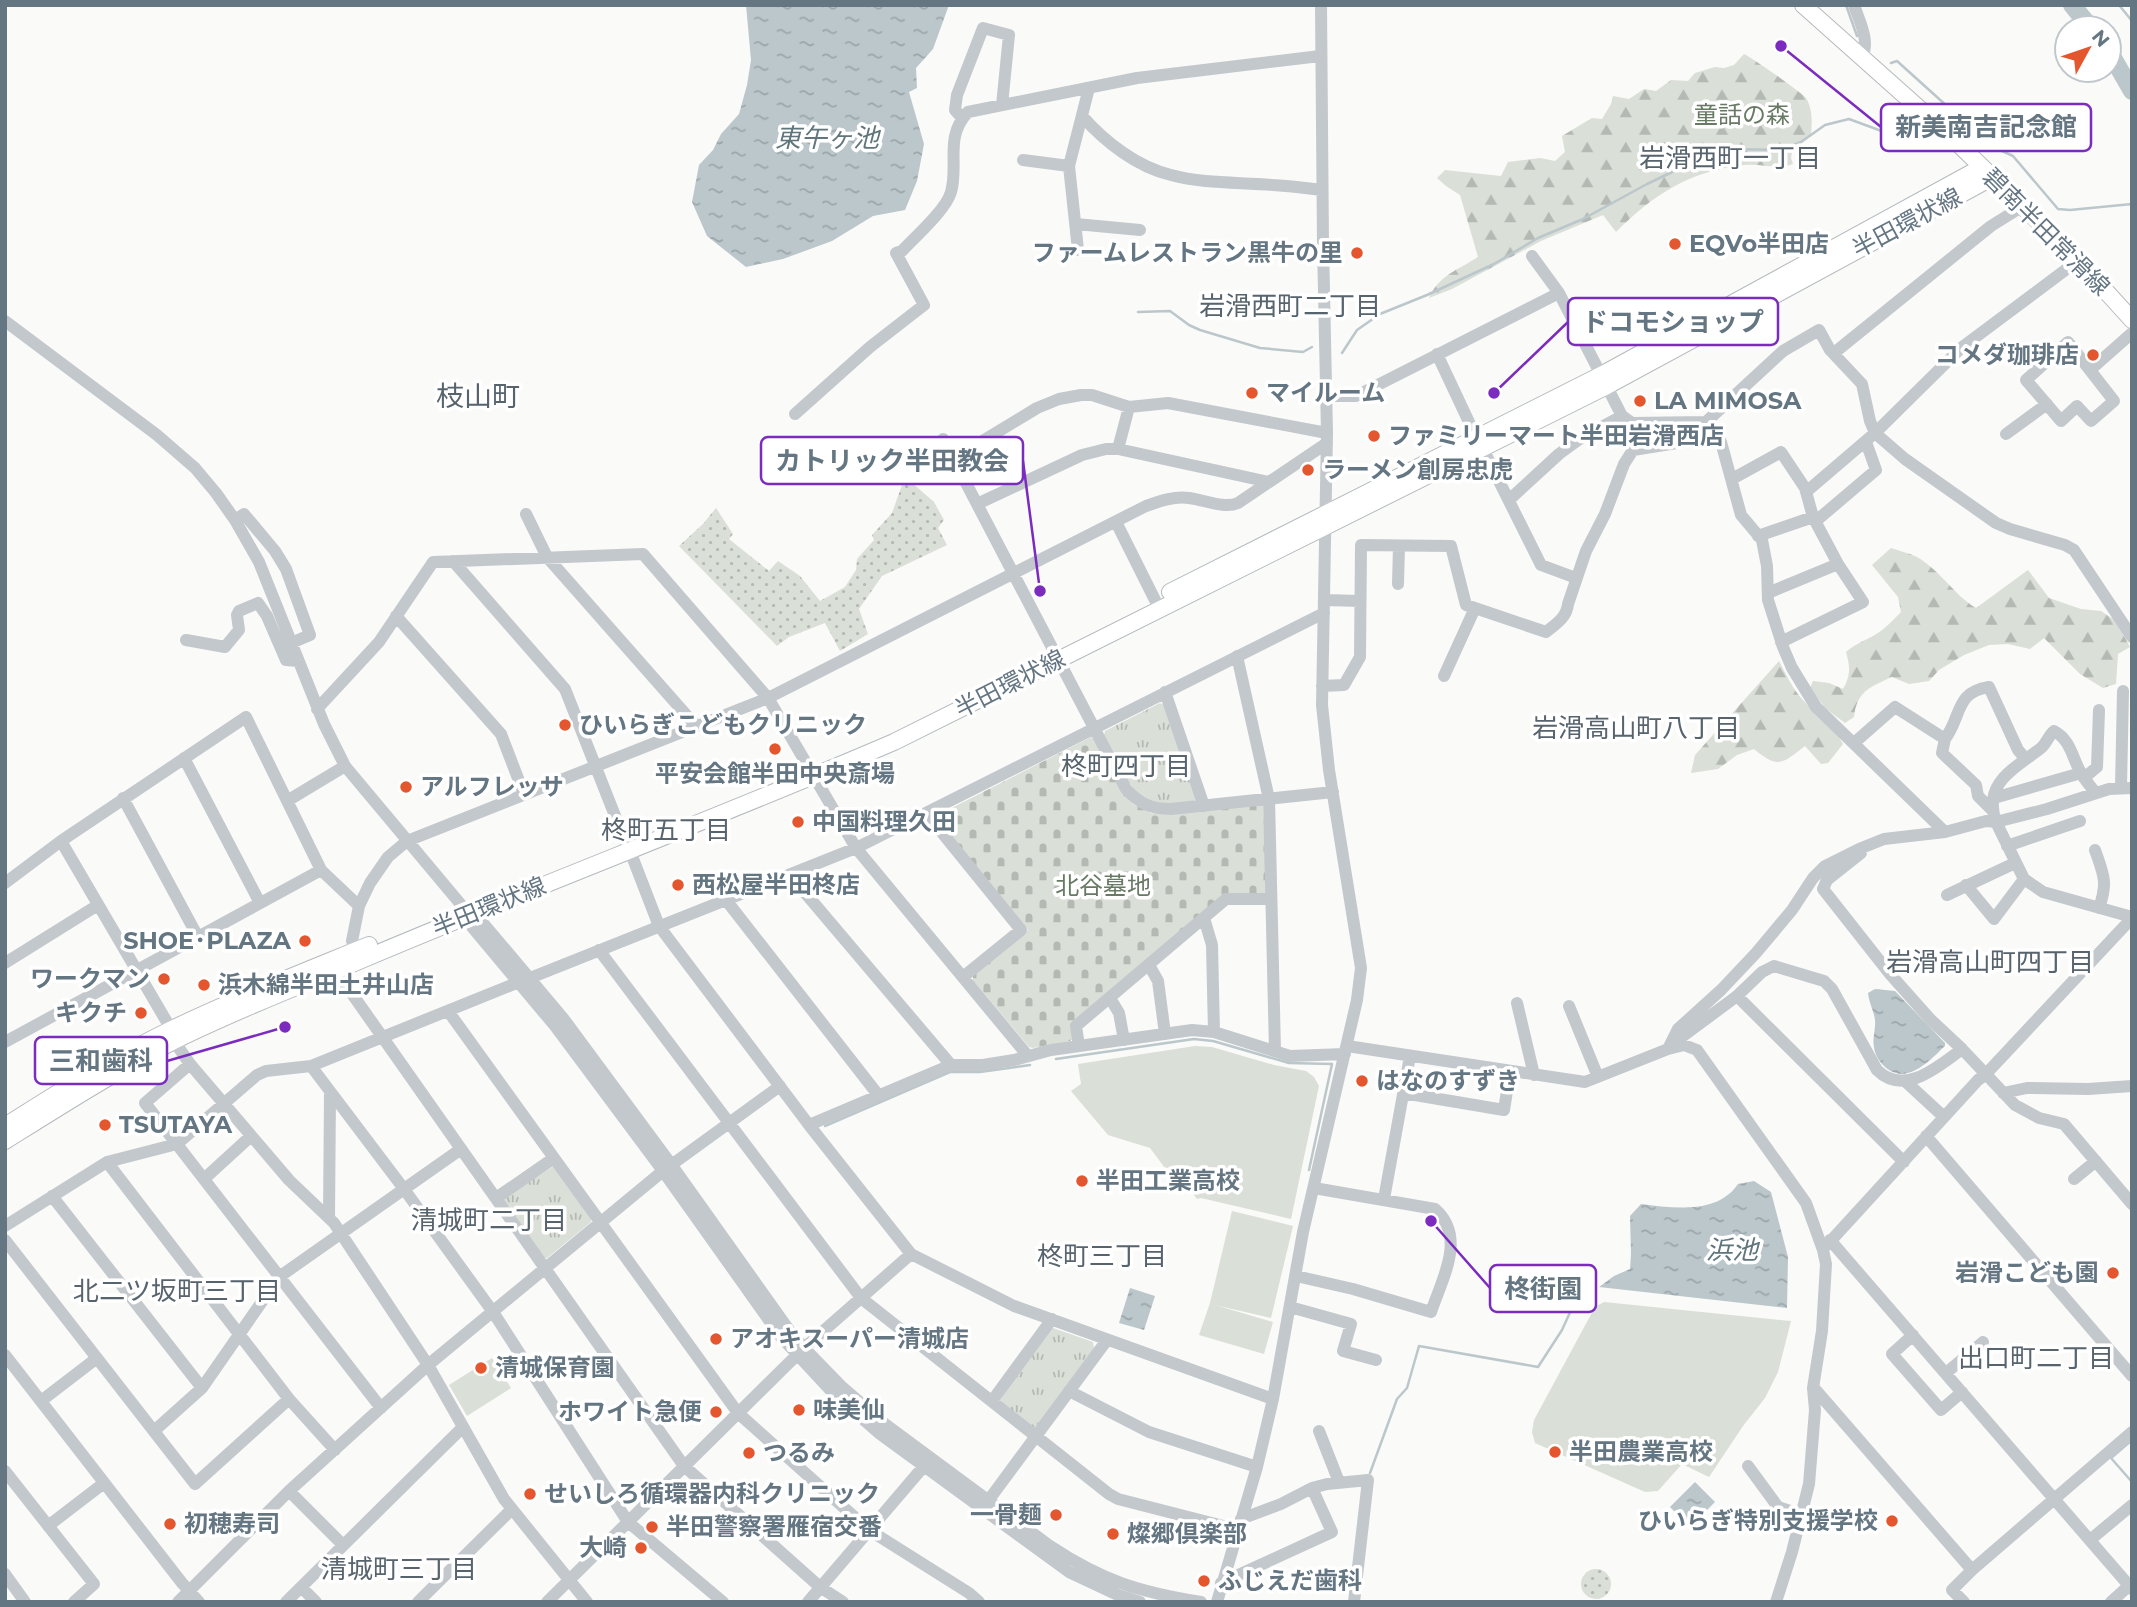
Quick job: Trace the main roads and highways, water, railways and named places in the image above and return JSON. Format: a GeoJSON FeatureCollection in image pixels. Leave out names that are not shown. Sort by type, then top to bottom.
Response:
{"type":"FeatureCollection","features":[{"type":"Feature","properties":{"kind":"main road","name":"碧南半田常滑線"},"geometry":{"type":"LineString","coordinates":[[1803,5],[1939,126],[2023,206],[2132,320]]}},
{"type":"Feature","properties":{"kind":"main road","name":"半田環状線"},"geometry":{"type":"LineString","coordinates":[[5,1141],[225,1004],[812,772],[1056,655],[1604,380],[1987,172]]}},
{"type":"Feature","properties":{"kind":"main road","name":"半田環状線"},"geometry":{"type":"LineString","coordinates":[[1056,655],[1155,600],[1326,520]]}},
{"type":"Feature","properties":{"kind":"main road","name":"半田環状線"},"geometry":{"type":"LineString","coordinates":[[5,1126],[97,1068],[336,971],[466,911]]}},
{"type":"Feature","properties":{"kind":"water","name":"東午ヶ池"},"geometry":{"type":"Polygon","coordinates":[[[746,5],[949,5],[933,49],[916,68],[917,88],[909,92],[924,144],[917,181],[905,210],[873,216],[832,241],[783,259],[746,267],[707,236],[692,202],[699,165],[739,114],[747,85],[751,60],[746,5]]]}},
{"type":"Feature","properties":{"kind":"water"},"geometry":{"type":"Polygon","coordinates":[[[1875,989],[1895,991],[1945,1043],[1939,1052],[1917,1070],[1901,1074],[1892,1072],[1875,1053],[1875,1020],[1868,993],[1875,989]]]}},
{"type":"Feature","properties":{"kind":"water","name":"浜池"},"geometry":{"type":"Polygon","coordinates":[[[1754,1181],[1771,1192],[1788,1257],[1787,1308],[1599,1287],[1630,1269],[1630,1216],[1641,1204],[1680,1208],[1707,1205],[1729,1194],[1738,1184],[1754,1181]]]}},
{"type":"Feature","properties":{"kind":"water"},"geometry":{"type":"Polygon","coordinates":[[[1130,1288],[1155,1296],[1144,1330],[1119,1323],[1130,1288]]]}},
{"type":"Feature","properties":{"kind":"water"},"geometry":{"type":"Polygon","coordinates":[[[1695,1482],[1715,1502],[1690,1527],[1670,1507],[1695,1482]]]}},
{"type":"Feature","properties":{"kind":"waterway"},"geometry":{"type":"LineString","coordinates":[[1846,5],[1857,36]]}},
{"type":"Feature","properties":{"kind":"waterway"},"geometry":{"type":"LineString","coordinates":[[2072,5],[2079,14]]}},
{"type":"Feature","properties":{"kind":"waterway"},"geometry":{"type":"LineString","coordinates":[[2119,5],[2132,21]]}},
{"type":"Feature","properties":{"kind":"waterway"},"geometry":{"type":"LineString","coordinates":[[1891,63],[1897,61],[1948,107],[1947,114],[1957,124]]}},
{"type":"Feature","properties":{"kind":"waterway"},"geometry":{"type":"LineString","coordinates":[[2123,75],[2132,91]]}},
{"type":"Feature","properties":{"kind":"waterway"},"geometry":{"type":"LineString","coordinates":[[1342,353],[1357,330],[1380,314],[1494,264],[1538,238],[1583,219],[1712,153],[1729,149],[1781,150],[1801,142],[1825,125],[1849,119],[1887,133]]}},
{"type":"Feature","properties":{"kind":"waterway"},"geometry":{"type":"LineString","coordinates":[[1963,130],[1975,141]]}},
{"type":"Feature","properties":{"kind":"waterway"},"geometry":{"type":"LineString","coordinates":[[1980,144],[2013,156],[2058,209],[2132,204]]}},
{"type":"Feature","properties":{"kind":"waterway"},"geometry":{"type":"LineString","coordinates":[[1138,312],[1170,311],[1200,330],[1260,348],[1303,352],[1312,347]]}},
{"type":"Feature","properties":{"kind":"waterway"},"geometry":{"type":"LineString","coordinates":[[1056,1059],[1194,1039],[1213,1041],[1289,1063],[1332,1064],[1309,1170]]}},
{"type":"Feature","properties":{"kind":"waterway"},"geometry":{"type":"LineString","coordinates":[[825,1126],[950,1072],[980,1072],[1030,1065]]}},
{"type":"Feature","properties":{"kind":"waterway"},"geometry":{"type":"LineString","coordinates":[[1370,1473],[1397,1399],[1407,1388],[1419,1346],[1538,1367],[1562,1330],[1572,1308],[1571,1290]]}},
{"type":"Feature","properties":{"kind":"waterway"},"geometry":{"type":"LineString","coordinates":[[2132,1440],[2111,1458],[2132,1482]]}},
{"type":"Feature","properties":{"kind":"place","name":"新美南吉記念館"},"geometry":{"type":"Point","coordinates":[1781,46]}},
{"type":"Feature","properties":{"kind":"place","name":"EQVo半田店"},"geometry":{"type":"Point","coordinates":[1675,244]}},
{"type":"Feature","properties":{"kind":"place","name":"ファームレストラン黒牛の里"},"geometry":{"type":"Point","coordinates":[1357,253]}},
{"type":"Feature","properties":{"kind":"place","name":"コメダ珈琲店"},"geometry":{"type":"Point","coordinates":[2093,355]}},
{"type":"Feature","properties":{"kind":"place","name":"マイルーム"},"geometry":{"type":"Point","coordinates":[1252,393]}},
{"type":"Feature","properties":{"kind":"place","name":"ドコモショップ"},"geometry":{"type":"Point","coordinates":[1494,393]}},
{"type":"Feature","properties":{"kind":"place","name":"LA MIMOSA"},"geometry":{"type":"Point","coordinates":[1640,401]}},
{"type":"Feature","properties":{"kind":"place","name":"ファミリーマート半田岩滑西店"},"geometry":{"type":"Point","coordinates":[1374,436]}},
{"type":"Feature","properties":{"kind":"place","name":"ラーメン創房忠虎"},"geometry":{"type":"Point","coordinates":[1308,470]}},
{"type":"Feature","properties":{"kind":"place","name":"カトリック半田教会"},"geometry":{"type":"Point","coordinates":[1040,591]}},
{"type":"Feature","properties":{"kind":"place","name":"ひいらぎこどもクリニック"},"geometry":{"type":"Point","coordinates":[565,725]}},
{"type":"Feature","properties":{"kind":"place","name":"平安会館半田中央斎場"},"geometry":{"type":"Point","coordinates":[775,749]}},
{"type":"Feature","properties":{"kind":"place","name":"アルフレッサ"},"geometry":{"type":"Point","coordinates":[406,787]}},
{"type":"Feature","properties":{"kind":"place","name":"中国料理久田"},"geometry":{"type":"Point","coordinates":[798,822]}},
{"type":"Feature","properties":{"kind":"place","name":"西松屋半田柊店"},"geometry":{"type":"Point","coordinates":[678,885]}},
{"type":"Feature","properties":{"kind":"place","name":"SHOE･PLAZA"},"geometry":{"type":"Point","coordinates":[305,941]}},
{"type":"Feature","properties":{"kind":"place","name":"ワークマン"},"geometry":{"type":"Point","coordinates":[164,979]}},
{"type":"Feature","properties":{"kind":"place","name":"浜木綿半田土井山店"},"geometry":{"type":"Point","coordinates":[204,985]}},
{"type":"Feature","properties":{"kind":"place","name":"キクチ"},"geometry":{"type":"Point","coordinates":[141,1013]}},
{"type":"Feature","properties":{"kind":"place","name":"三和歯科"},"geometry":{"type":"Point","coordinates":[285,1027]}},
{"type":"Feature","properties":{"kind":"place","name":"はなのすずき"},"geometry":{"type":"Point","coordinates":[1362,1081]}},
{"type":"Feature","properties":{"kind":"place","name":"TSUTAYA"},"geometry":{"type":"Point","coordinates":[105,1125]}},
{"type":"Feature","properties":{"kind":"place","name":"半田工業高校"},"geometry":{"type":"Point","coordinates":[1082,1181]}},
{"type":"Feature","properties":{"kind":"place","name":"柊街園"},"geometry":{"type":"Point","coordinates":[1431,1221]}},
{"type":"Feature","properties":{"kind":"place","name":"岩滑こども園"},"geometry":{"type":"Point","coordinates":[2113,1273]}},
{"type":"Feature","properties":{"kind":"place","name":"アオキスーパー清城店"},"geometry":{"type":"Point","coordinates":[716,1339]}},
{"type":"Feature","properties":{"kind":"place","name":"清城保育園"},"geometry":{"type":"Point","coordinates":[481,1368]}},
{"type":"Feature","properties":{"kind":"place","name":"味美仙"},"geometry":{"type":"Point","coordinates":[799,1410]}},
{"type":"Feature","properties":{"kind":"place","name":"ホワイト急便"},"geometry":{"type":"Point","coordinates":[716,1412]}},
{"type":"Feature","properties":{"kind":"place","name":"半田農業高校"},"geometry":{"type":"Point","coordinates":[1555,1452]}},
{"type":"Feature","properties":{"kind":"place","name":"つるみ"},"geometry":{"type":"Point","coordinates":[749,1453]}},
{"type":"Feature","properties":{"kind":"place","name":"せいしろ循環器内科クリニック"},"geometry":{"type":"Point","coordinates":[530,1494]}},
{"type":"Feature","properties":{"kind":"place","name":"一骨麺"},"geometry":{"type":"Point","coordinates":[1056,1515]}},
{"type":"Feature","properties":{"kind":"place","name":"ひいらぎ特別支援学校"},"geometry":{"type":"Point","coordinates":[1892,1521]}},
{"type":"Feature","properties":{"kind":"place","name":"初穂寿司"},"geometry":{"type":"Point","coordinates":[170,1524]}},
{"type":"Feature","properties":{"kind":"place","name":"半田警察署雁宿交番"},"geometry":{"type":"Point","coordinates":[652,1527]}},
{"type":"Feature","properties":{"kind":"place","name":"燦郷倶楽部"},"geometry":{"type":"Point","coordinates":[1113,1534]}},
{"type":"Feature","properties":{"kind":"place","name":"大崎"},"geometry":{"type":"Point","coordinates":[641,1548]}},
{"type":"Feature","properties":{"kind":"place","name":"ふじえだ歯科"},"geometry":{"type":"Point","coordinates":[1204,1581]}},
{"type":"Feature","properties":{"kind":"district","name":"岩滑西町一丁目"},"geometry":{"type":"Point","coordinates":[1730,158]}},
{"type":"Feature","properties":{"kind":"district","name":"岩滑西町二丁目"},"geometry":{"type":"Point","coordinates":[1290,306]}},
{"type":"Feature","properties":{"kind":"district","name":"枝山町"},"geometry":{"type":"Point","coordinates":[478,396]}},
{"type":"Feature","properties":{"kind":"district","name":"岩滑高山町八丁目"},"geometry":{"type":"Point","coordinates":[1636,728]}},
{"type":"Feature","properties":{"kind":"district","name":"柊町四丁目"},"geometry":{"type":"Point","coordinates":[1126,766]}},
{"type":"Feature","properties":{"kind":"district","name":"柊町五丁目"},"geometry":{"type":"Point","coordinates":[666,830]}},
{"type":"Feature","properties":{"kind":"district","name":"岩滑高山町四丁目"},"geometry":{"type":"Point","coordinates":[1990,962]}},
{"type":"Feature","properties":{"kind":"district","name":"清城町二丁目"},"geometry":{"type":"Point","coordinates":[489,1220]}},
{"type":"Feature","properties":{"kind":"district","name":"柊町三丁目"},"geometry":{"type":"Point","coordinates":[1102,1256]}},
{"type":"Feature","properties":{"kind":"district","name":"北二ツ坂町三丁目"},"geometry":{"type":"Point","coordinates":[177,1291]}},
{"type":"Feature","properties":{"kind":"district","name":"出口町二丁目"},"geometry":{"type":"Point","coordinates":[2036,1358]}},
{"type":"Feature","properties":{"kind":"district","name":"清城町三丁目"},"geometry":{"type":"Point","coordinates":[399,1569]}},
{"type":"Feature","properties":{"kind":"park label","name":"童話の森"},"geometry":{"type":"Point","coordinates":[1742,115]}},
{"type":"Feature","properties":{"kind":"park label","name":"北谷墓地"},"geometry":{"type":"Point","coordinates":[1103,886]}}]}
